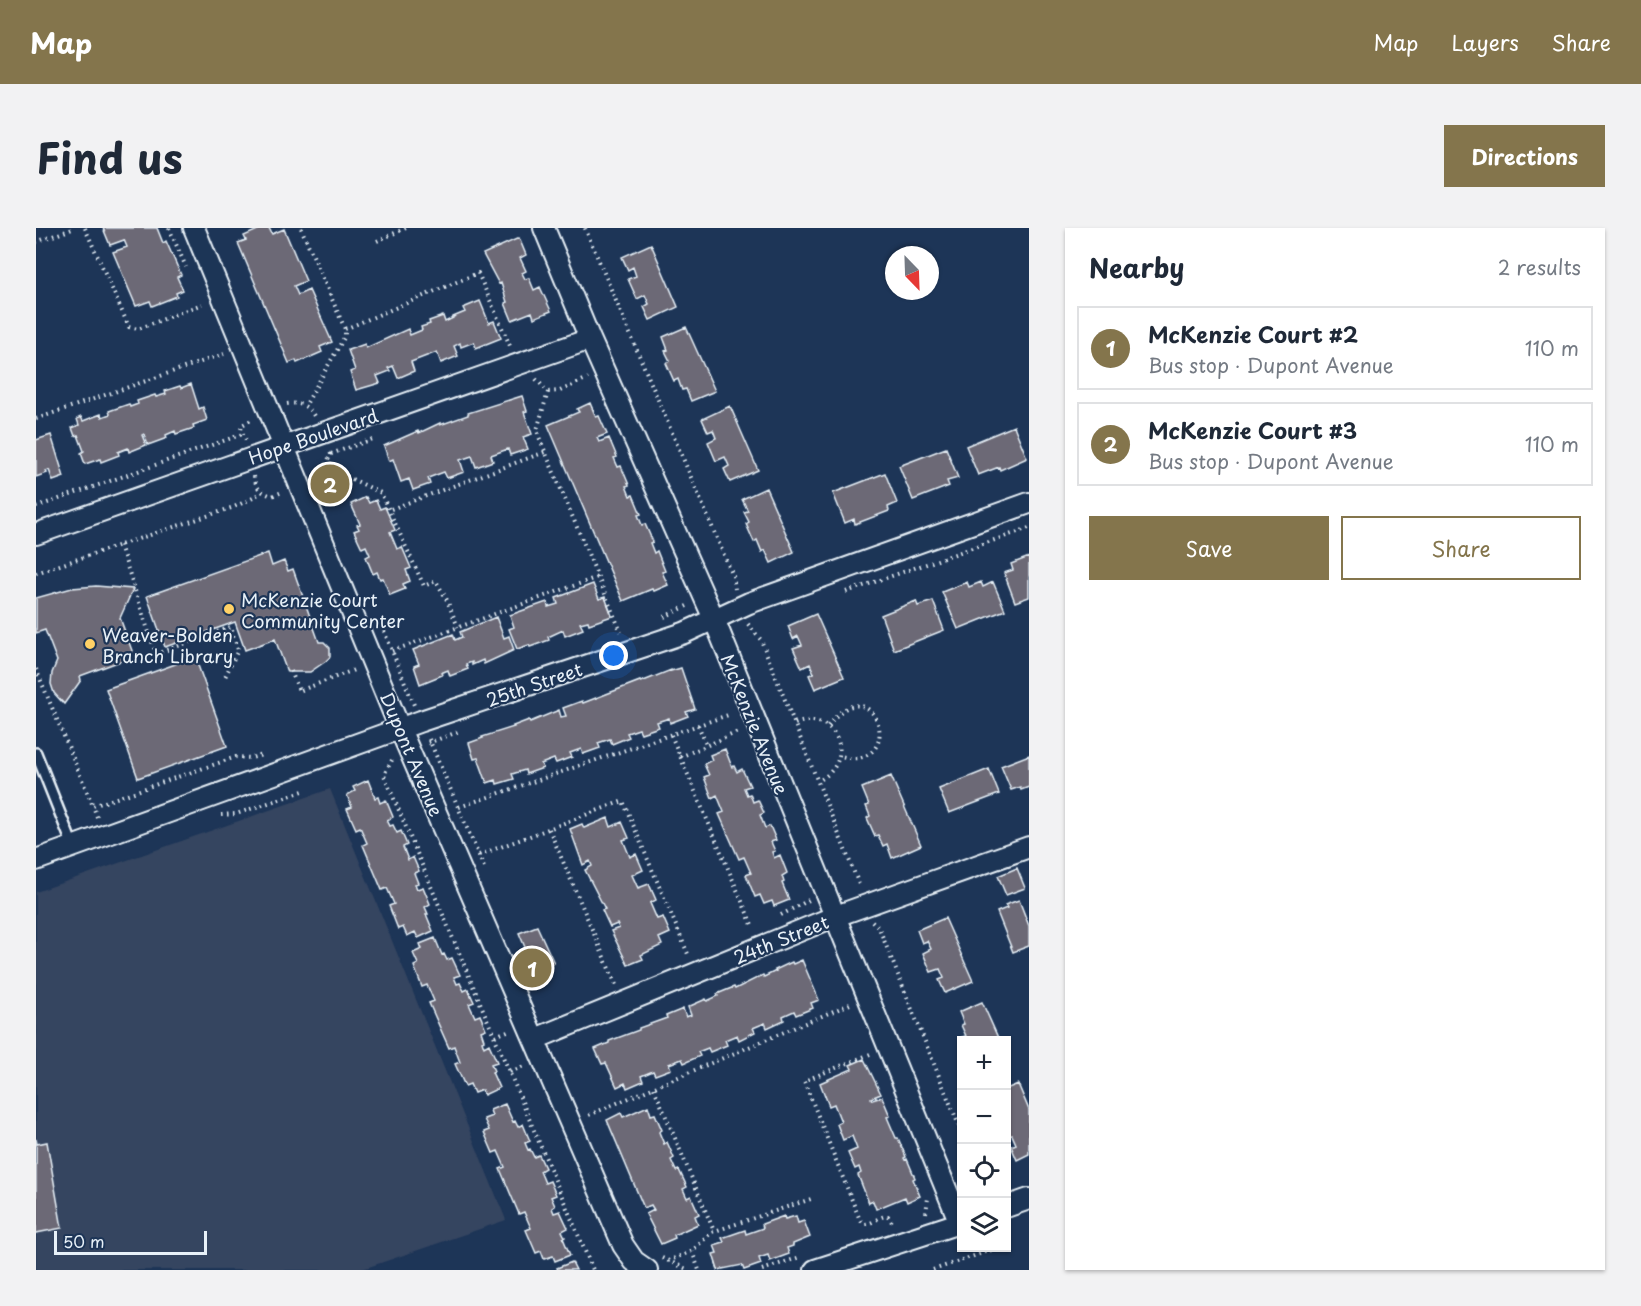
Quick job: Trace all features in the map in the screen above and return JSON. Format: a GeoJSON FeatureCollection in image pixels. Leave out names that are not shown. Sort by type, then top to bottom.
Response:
{"type":"FeatureCollection","features":[{"type":"Feature","properties":{"kind":"street","name":"Dupont Avenue"},"geometry":{"type":"LineString","coordinates":[[194,228],[300,485],[392,725],[535,1040],[623,1245],[634,1261],[647,1270]]}},
{"type":"Feature","properties":{"kind":"street","name":"McKenzie Avenue"},"geometry":{"type":"LineString","coordinates":[[544,228],[590,339],[710,611],[957,1212]]}},
{"type":"Feature","properties":{"kind":"street","name":"Hope Boulevard"},"geometry":{"type":"LineString","coordinates":[[36,534],[590,339]]}},
{"type":"Feature","properties":{"kind":"street","name":"25th Street"},"geometry":{"type":"LineString","coordinates":[[36,860],[392,725],[684,633],[710,611],[741,607],[1029,503]]}},
{"type":"Feature","properties":{"kind":"street","name":"24th Street"},"geometry":{"type":"LineString","coordinates":[[535,1040],[836,916],[1029,847]]}},
{"type":"Feature","properties":{"kind":"street"},"geometry":{"type":"LineString","coordinates":[[1011,1205],[1029,1199]]}},
{"type":"Feature","properties":{"kind":"street"},"geometry":{"type":"LineString","coordinates":[[815,1270],[957,1223]]}},
{"type":"Feature","properties":{"kind":"lane"},"geometry":{"type":"LineString","coordinates":[[36,753],[73,846]]}},
{"type":"Feature","properties":{"kind":"path"},"geometry":{"type":"LineString","coordinates":[[36,234],[37,241],[75,228]]}},
{"type":"Feature","properties":{"kind":"path"},"geometry":{"type":"LineString","coordinates":[[85,228],[129,327],[138,329],[202,304]]}},
{"type":"Feature","properties":{"kind":"path"},"geometry":{"type":"LineString","coordinates":[[301,228],[345,329],[345,336],[305,406]]}},
{"type":"Feature","properties":{"kind":"path"},"geometry":{"type":"LineString","coordinates":[[377,241],[406,228]]}},
{"type":"Feature","properties":{"kind":"path"},"geometry":{"type":"LineString","coordinates":[[585,228],[733,576],[735,592],[741,607],[760,640],[795,724],[860,884],[860,895],[869,918],[879,928],[957,1121]]}},
{"type":"Feature","properties":{"kind":"path"},"geometry":{"type":"LineString","coordinates":[[345,329],[478,273],[511,348]]}},
{"type":"Feature","properties":{"kind":"path"},"geometry":{"type":"LineString","coordinates":[[36,419],[224,354]]}},
{"type":"Feature","properties":{"kind":"path"},"geometry":{"type":"LineString","coordinates":[[548,392],[560,391],[589,378]]}},
{"type":"Feature","properties":{"kind":"path"},"geometry":{"type":"LineString","coordinates":[[536,379],[548,392]]}},
{"type":"Feature","properties":{"kind":"path"},"geometry":{"type":"LineString","coordinates":[[548,392],[537,430],[621,632]]}},
{"type":"Feature","properties":{"kind":"path"},"geometry":{"type":"LineString","coordinates":[[36,507],[243,434]]}},
{"type":"Feature","properties":{"kind":"path"},"geometry":{"type":"LineString","coordinates":[[391,509],[545,452]]}},
{"type":"Feature","properties":{"kind":"path"},"geometry":{"type":"LineString","coordinates":[[251,458],[255,485],[261,492],[272,496],[319,478]]}},
{"type":"Feature","properties":{"kind":"path"},"geometry":{"type":"LineString","coordinates":[[325,466],[381,493],[391,509],[424,586],[436,581],[447,598],[458,627]]}},
{"type":"Feature","properties":{"kind":"path"},"geometry":{"type":"LineString","coordinates":[[36,573],[234,507],[261,492]]}},
{"type":"Feature","properties":{"kind":"path"},"geometry":{"type":"LineString","coordinates":[[841,594],[1029,528]]}},
{"type":"Feature","properties":{"kind":"path"},"geometry":{"type":"LineString","coordinates":[[120,545],[156,654],[231,627],[238,650],[225,677]]}},
{"type":"Feature","properties":{"kind":"path"},"geometry":{"type":"LineString","coordinates":[[392,651],[598,577]]}},
{"type":"Feature","properties":{"kind":"path"},"geometry":{"type":"LineString","coordinates":[[660,618],[686,606],[710,611]]}},
{"type":"Feature","properties":{"kind":"path"},"geometry":{"type":"LineString","coordinates":[[750,626],[757,623]]}},
{"type":"Feature","properties":{"kind":"path"},"geometry":{"type":"LineString","coordinates":[[610,636],[631,628]]}},
{"type":"Feature","properties":{"kind":"path"},"geometry":{"type":"LineString","coordinates":[[291,671],[299,691],[355,672],[351,661]]}},
{"type":"Feature","properties":{"kind":"path"},"geometry":{"type":"LineString","coordinates":[[36,669],[98,820]]}},
{"type":"Feature","properties":{"kind":"path"},"geometry":{"type":"LineString","coordinates":[[423,701],[392,725],[394,755],[384,775],[593,1270]]}},
{"type":"Feature","properties":{"kind":"path"},"geometry":{"type":"LineString","coordinates":[[828,726],[839,712],[849,705],[865,707],[879,721],[880,736],[876,746],[870,752],[859,758],[840,756]]}},
{"type":"Feature","properties":{"kind":"path"},"geometry":{"type":"LineString","coordinates":[[459,807],[731,714]]}},
{"type":"Feature","properties":{"kind":"path"},"geometry":{"type":"LineString","coordinates":[[795,724],[811,720],[828,726],[837,739],[840,756],[838,764],[833,772],[818,781]]}},
{"type":"Feature","properties":{"kind":"path"},"geometry":{"type":"LineString","coordinates":[[698,725],[708,746]]}},
{"type":"Feature","properties":{"kind":"path"},"geometry":{"type":"LineString","coordinates":[[680,757],[738,732]]}},
{"type":"Feature","properties":{"kind":"path"},"geometry":{"type":"LineString","coordinates":[[671,735],[753,927]]}},
{"type":"Feature","properties":{"kind":"path"},"geometry":{"type":"LineString","coordinates":[[93,806],[237,757],[251,758],[270,753]]}},
{"type":"Feature","properties":{"kind":"path"},"geometry":{"type":"LineString","coordinates":[[479,855],[623,801],[688,954]]}},
{"type":"Feature","properties":{"kind":"path"},"geometry":{"type":"LineString","coordinates":[[549,829],[616,985]]}},
{"type":"Feature","properties":{"kind":"path"},"geometry":{"type":"LineString","coordinates":[[589,1115],[850,1004]]}},
{"type":"Feature","properties":{"kind":"path"},"geometry":{"type":"LineString","coordinates":[[871,1053],[804,1081],[860,1220],[864,1224],[870,1224],[881,1216],[888,1216],[893,1224]]}},
{"type":"Feature","properties":{"kind":"path"},"geometry":{"type":"LineString","coordinates":[[654,1088],[714,1231]]}},
{"type":"Feature","properties":{"kind":"path"},"geometry":{"type":"LineString","coordinates":[[668,1261],[692,1251],[714,1231],[814,1198]]}},
{"type":"Feature","properties":{"kind":"path"},"geometry":{"type":"LineString","coordinates":[[692,1251],[699,1270]]}},
{"type":"Feature","properties":{"kind":"path"},"geometry":{"type":"LineString","coordinates":[[933,1270],[985,1252]]}},
{"type":"Feature","properties":{"kind":"shaded area"},"geometry":{"type":"Polygon","coordinates":[[[330,789],[506,1220],[360,1270],[36,1270],[36,892],[330,789]]]}},
{"type":"Feature","properties":{"kind":"building"},"geometry":{"type":"Polygon","coordinates":[[[103,228],[157,228],[163,243],[166,241],[181,275],[177,277],[183,290],[176,293],[177,296],[152,306],[150,301],[136,306],[113,252],[127,247],[124,240],[110,245],[103,228]]]}},
{"type":"Feature","properties":{"kind":"building"},"geometry":{"type":"Polygon","coordinates":[[[262,228],[269,228],[272,234],[284,229],[306,281],[294,286],[298,295],[309,290],[332,342],[320,347],[322,352],[297,363],[296,360],[289,363],[238,243],[246,240],[244,236],[262,228]]]}},
{"type":"Feature","properties":{"kind":"building"},"geometry":{"type":"Polygon","coordinates":[[[519,238],[526,255],[520,258],[526,271],[522,273],[525,279],[529,278],[534,290],[540,287],[551,311],[534,318],[532,312],[512,320],[505,303],[507,302],[501,283],[499,284],[483,254],[519,238]]]}},
{"type":"Feature","properties":{"kind":"building"},"geometry":{"type":"Polygon","coordinates":[[[651,244],[678,307],[650,320],[644,307],[649,304],[645,295],[637,299],[628,279],[636,276],[633,267],[628,270],[622,257],[651,244]]]}},
{"type":"Feature","properties":{"kind":"building"},"geometry":{"type":"Polygon","coordinates":[[[480,301],[489,323],[494,321],[501,338],[476,348],[474,342],[461,347],[460,343],[454,346],[458,356],[441,363],[437,352],[411,362],[414,371],[398,378],[393,366],[388,368],[390,371],[377,376],[380,383],[356,390],[350,372],[355,370],[348,350],[365,344],[366,348],[408,329],[410,335],[422,330],[421,327],[430,324],[429,321],[443,316],[445,322],[465,312],[463,308],[480,301]]]}},
{"type":"Feature","properties":{"kind":"building"},"geometry":{"type":"Polygon","coordinates":[[[686,327],[715,391],[691,401],[686,389],[682,390],[678,379],[674,381],[666,363],[670,361],[665,351],[668,350],[663,337],[686,327]]]}},
{"type":"Feature","properties":{"kind":"building"},"geometry":{"type":"Polygon","coordinates":[[[191,384],[199,409],[203,407],[207,420],[193,425],[194,428],[176,434],[175,431],[166,435],[167,438],[148,445],[144,434],[142,435],[146,445],[129,452],[128,448],[118,452],[119,455],[101,462],[100,459],[85,464],[81,453],[84,451],[78,435],[75,436],[72,428],[79,425],[77,419],[81,417],[83,421],[101,414],[102,417],[110,414],[109,411],[129,404],[130,407],[138,404],[137,401],[166,394],[165,391],[191,384]]]}},
{"type":"Feature","properties":{"kind":"building"},"geometry":{"type":"Polygon","coordinates":[[[522,396],[527,411],[524,412],[532,434],[523,437],[528,449],[510,455],[508,449],[491,455],[493,461],[476,467],[472,456],[460,460],[464,472],[447,478],[444,472],[428,478],[430,484],[413,490],[409,479],[401,482],[393,459],[389,461],[384,446],[440,423],[440,425],[468,415],[468,413],[522,396]]]}},
{"type":"Feature","properties":{"kind":"building"},"geometry":{"type":"Polygon","coordinates":[[[590,403],[607,434],[597,438],[599,442],[609,438],[617,457],[614,458],[618,467],[621,466],[629,485],[626,486],[630,496],[633,495],[641,514],[638,515],[642,525],[645,524],[653,542],[650,543],[654,553],[657,551],[668,585],[623,601],[548,425],[579,412],[577,409],[590,403]]]}},
{"type":"Feature","properties":{"kind":"building"},"geometry":{"type":"Polygon","coordinates":[[[730,406],[758,470],[730,482],[724,469],[729,466],[725,457],[716,461],[708,442],[716,438],[713,430],[708,432],[702,419],[730,406]]]}},
{"type":"Feature","properties":{"kind":"building"},"geometry":{"type":"Polygon","coordinates":[[[1014,426],[1027,458],[1000,470],[999,467],[978,475],[966,446],[1014,426]]]}},
{"type":"Feature","properties":{"kind":"building"},"geometry":{"type":"Polygon","coordinates":[[[51,435],[64,477],[53,481],[49,470],[36,477],[36,440],[51,435]]]}},
{"type":"Feature","properties":{"kind":"building"},"geometry":{"type":"Polygon","coordinates":[[[946,448],[958,478],[947,481],[949,486],[913,500],[899,466],[946,448]]]}},
{"type":"Feature","properties":{"kind":"building"},"geometry":{"type":"Polygon","coordinates":[[[885,473],[897,503],[888,507],[889,511],[855,524],[854,519],[845,523],[833,493],[885,473]]]}},
{"type":"Feature","properties":{"kind":"building"},"geometry":{"type":"Polygon","coordinates":[[[766,488],[794,552],[771,563],[765,550],[762,552],[757,540],[754,542],[746,524],[749,522],[744,512],[748,511],[742,499],[766,488]]]}},
{"type":"Feature","properties":{"kind":"building"},"geometry":{"type":"Polygon","coordinates":[[[366,497],[369,503],[376,500],[380,509],[385,507],[395,530],[390,532],[397,549],[402,547],[411,568],[406,570],[410,581],[403,584],[405,589],[390,595],[383,578],[380,579],[377,572],[373,574],[366,557],[370,555],[366,546],[362,548],[354,531],[359,529],[357,525],[360,524],[351,504],[366,497]]]}},
{"type":"Feature","properties":{"kind":"building","name":"McKenzie Court Community Center"},"geometry":{"type":"Polygon","coordinates":[[[268,553],[272,566],[284,561],[288,571],[293,569],[319,642],[324,642],[330,648],[330,657],[326,661],[310,672],[287,672],[275,639],[245,650],[235,622],[165,647],[147,596],[268,553]]]}},
{"type":"Feature","properties":{"kind":"building"},"geometry":{"type":"Polygon","coordinates":[[[1029,557],[1029,597],[1015,602],[1004,573],[1013,570],[1011,564],[1029,557]]]}},
{"type":"Feature","properties":{"kind":"building"},"geometry":{"type":"Polygon","coordinates":[[[967,582],[969,587],[981,582],[983,587],[993,582],[1005,610],[958,629],[942,592],[967,582]]]}},
{"type":"Feature","properties":{"kind":"building"},"geometry":{"type":"Polygon","coordinates":[[[593,584],[599,599],[605,597],[612,616],[589,624],[588,621],[580,623],[583,629],[565,636],[563,630],[548,637],[549,640],[517,649],[509,629],[514,627],[510,615],[547,602],[548,607],[558,604],[556,598],[593,584]]]}},
{"type":"Feature","properties":{"kind":"building","name":"Weaver-Bolden Branch Library"},"geometry":{"type":"Polygon","coordinates":[[[96,586],[133,589],[120,618],[134,656],[80,676],[81,680],[64,704],[54,693],[51,684],[52,673],[57,661],[45,630],[36,633],[36,598],[72,588],[96,586]]]}},
{"type":"Feature","properties":{"kind":"building"},"geometry":{"type":"Polygon","coordinates":[[[916,601],[918,606],[933,601],[944,630],[894,650],[881,615],[916,601]]]}},
{"type":"Feature","properties":{"kind":"building"},"geometry":{"type":"Polygon","coordinates":[[[816,614],[844,677],[815,689],[809,675],[814,673],[810,664],[802,668],[793,648],[802,645],[798,636],[793,639],[788,626],[816,614]]]}},
{"type":"Feature","properties":{"kind":"building"},"geometry":{"type":"Polygon","coordinates":[[[496,617],[504,638],[509,636],[514,650],[484,664],[483,660],[472,665],[472,662],[466,664],[468,669],[450,676],[448,670],[420,684],[414,666],[419,664],[413,650],[453,634],[455,640],[462,637],[460,632],[496,617]]]}},
{"type":"Feature","properties":{"kind":"building"},"geometry":{"type":"Polygon","coordinates":[[[195,657],[227,746],[138,778],[106,689],[195,657]]]}},
{"type":"Feature","properties":{"kind":"building"},"geometry":{"type":"Polygon","coordinates":[[[681,668],[695,709],[686,712],[688,716],[670,723],[669,718],[657,722],[659,727],[641,733],[639,729],[627,733],[629,737],[612,744],[610,739],[598,743],[600,748],[583,754],[581,749],[570,753],[572,757],[556,763],[554,759],[541,764],[543,768],[526,774],[525,770],[512,774],[514,779],[497,784],[496,780],[487,783],[478,758],[474,759],[469,743],[482,737],[559,710],[561,717],[566,716],[563,708],[681,668]]]}},
{"type":"Feature","properties":{"kind":"building"},"geometry":{"type":"Polygon","coordinates":[[[725,749],[732,767],[734,766],[737,772],[742,769],[750,786],[744,788],[747,795],[750,794],[753,802],[758,800],[764,813],[760,815],[765,828],[770,826],[776,840],[771,842],[775,851],[772,852],[774,858],[780,855],[787,873],[782,876],[784,882],[782,883],[789,900],[774,906],[772,901],[764,904],[760,895],[755,897],[746,875],[751,873],[744,857],[739,859],[719,814],[724,812],[717,795],[712,798],[704,777],[709,775],[704,764],[712,760],[710,755],[725,749]]]}},
{"type":"Feature","properties":{"kind":"building"},"geometry":{"type":"Polygon","coordinates":[[[1029,755],[1029,787],[1011,790],[1001,766],[1029,755]]]}},
{"type":"Feature","properties":{"kind":"building"},"geometry":{"type":"Polygon","coordinates":[[[989,769],[999,794],[949,813],[939,789],[989,769]]]}},
{"type":"Feature","properties":{"kind":"building"},"geometry":{"type":"Polygon","coordinates":[[[891,776],[921,845],[892,858],[887,844],[883,846],[878,835],[875,836],[867,818],[870,816],[866,806],[869,805],[862,788],[891,776]]]}},
{"type":"Feature","properties":{"kind":"building"},"geometry":{"type":"Polygon","coordinates":[[[368,780],[375,798],[378,797],[380,803],[386,800],[393,817],[387,820],[397,833],[401,831],[407,845],[403,847],[408,860],[413,857],[419,871],[414,873],[418,883],[415,884],[417,889],[423,887],[430,904],[425,907],[433,931],[418,938],[415,932],[407,936],[403,927],[398,929],[389,906],[394,904],[387,888],[382,890],[363,845],[367,843],[360,827],[356,829],[347,809],[352,807],[347,795],[355,791],[353,787],[368,780]]]}},
{"type":"Feature","properties":{"kind":"building"},"geometry":{"type":"Polygon","coordinates":[[[608,818],[611,827],[622,822],[629,838],[623,840],[630,857],[636,854],[643,870],[632,875],[638,888],[649,884],[656,900],[650,903],[657,919],[663,917],[670,933],[659,938],[662,945],[641,955],[643,959],[628,965],[611,931],[619,928],[617,924],[610,927],[602,910],[605,909],[585,870],[592,866],[590,861],[583,865],[570,829],[582,824],[584,828],[608,818]]]}},
{"type":"Feature","properties":{"kind":"building"},"geometry":{"type":"Polygon","coordinates":[[[1017,868],[1025,888],[1006,895],[998,876],[1017,868]]]}},
{"type":"Feature","properties":{"kind":"building"},"geometry":{"type":"Polygon","coordinates":[[[1019,900],[1029,926],[1029,946],[1013,952],[997,912],[1007,908],[1005,905],[1019,900]]]}},
{"type":"Feature","properties":{"kind":"building"},"geometry":{"type":"Polygon","coordinates":[[[945,918],[973,981],[945,993],[939,980],[944,978],[940,969],[931,972],[923,953],[931,949],[927,941],[922,943],[917,930],[945,918]]]}},
{"type":"Feature","properties":{"kind":"building"},"geometry":{"type":"Polygon","coordinates":[[[537,926],[554,963],[535,971],[519,933],[537,926]]]}},
{"type":"Feature","properties":{"kind":"building"},"geometry":{"type":"Polygon","coordinates":[[[435,938],[442,955],[444,954],[447,960],[452,958],[460,975],[454,977],[457,984],[460,983],[464,991],[468,989],[474,1002],[469,1004],[475,1017],[480,1015],[486,1029],[481,1031],[484,1047],[489,1044],[497,1062],[491,1064],[499,1088],[484,1095],[482,1090],[474,1093],[470,1084],[465,1086],[455,1064],[460,1062],[454,1046],[449,1048],[429,1003],[434,1001],[427,985],[422,987],[414,966],[418,964],[413,953],[422,949],[420,944],[435,938]]]}},
{"type":"Feature","properties":{"kind":"building"},"geometry":{"type":"Polygon","coordinates":[[[802,960],[819,1000],[811,1003],[813,1008],[796,1015],[794,1011],[783,1016],[784,1020],[767,1028],[765,1023],[753,1028],[755,1032],[739,1040],[737,1035],[725,1040],[727,1045],[710,1052],[708,1048],[698,1052],[700,1056],[684,1063],[682,1059],[669,1064],[671,1069],[655,1075],[653,1071],[641,1076],[643,1081],[627,1088],[625,1083],[617,1087],[606,1063],[602,1064],[595,1049],[609,1041],[667,1018],[666,1016],[683,1009],[686,1017],[691,1015],[688,1007],[706,999],[707,1001],[718,996],[717,994],[734,987],[735,989],[763,975],[764,977],[792,962],[793,964],[802,960]]]}},
{"type":"Feature","properties":{"kind":"building"},"geometry":{"type":"Polygon","coordinates":[[[982,1002],[997,1036],[966,1036],[959,1012],[982,1002]]]}},
{"type":"Feature","properties":{"kind":"building"},"geometry":{"type":"Polygon","coordinates":[[[864,1059],[881,1094],[871,1098],[872,1100],[882,1097],[890,1116],[887,1117],[915,1178],[913,1179],[920,1196],[907,1202],[905,1197],[876,1209],[873,1201],[869,1203],[858,1175],[861,1173],[859,1167],[855,1169],[848,1153],[857,1149],[852,1136],[843,1140],[837,1124],[841,1122],[834,1104],[829,1106],[820,1083],[852,1069],[850,1065],[864,1059]]]}},
{"type":"Feature","properties":{"kind":"building"},"geometry":{"type":"Polygon","coordinates":[[[1018,1084],[1029,1110],[1029,1154],[1017,1160],[1011,1146],[1016,1144],[1011,1135],[1011,1087],[1018,1084]]]}},
{"type":"Feature","properties":{"kind":"building"},"geometry":{"type":"Polygon","coordinates":[[[505,1104],[513,1122],[515,1121],[518,1127],[523,1124],[530,1141],[525,1143],[528,1150],[530,1149],[534,1157],[539,1155],[545,1168],[540,1171],[545,1183],[550,1181],[556,1195],[551,1197],[555,1206],[552,1208],[554,1213],[560,1211],[568,1228],[562,1231],[570,1255],[555,1261],[553,1256],[544,1259],[541,1251],[536,1253],[526,1230],[531,1228],[524,1212],[519,1214],[500,1169],[505,1167],[498,1151],[493,1153],[484,1132],[489,1130],[484,1119],[492,1116],[490,1110],[505,1104]]]}},
{"type":"Feature","properties":{"kind":"building"},"geometry":{"type":"Polygon","coordinates":[[[648,1106],[651,1115],[655,1114],[662,1130],[659,1132],[664,1144],[667,1142],[674,1158],[671,1160],[676,1171],[679,1170],[687,1187],[683,1189],[687,1198],[691,1196],[699,1214],[695,1216],[698,1224],[661,1244],[646,1214],[654,1210],[651,1205],[644,1208],[607,1120],[621,1113],[623,1117],[648,1106]]]}},
{"type":"Feature","properties":{"kind":"building"},"geometry":{"type":"Polygon","coordinates":[[[36,1139],[37,1144],[47,1142],[62,1228],[36,1233],[36,1139]]]}},
{"type":"Feature","properties":{"kind":"building"},"geometry":{"type":"Polygon","coordinates":[[[784,1216],[785,1219],[796,1216],[798,1223],[804,1221],[810,1237],[787,1248],[789,1254],[770,1261],[768,1255],[759,1258],[761,1264],[744,1270],[742,1265],[718,1270],[713,1254],[717,1253],[714,1245],[724,1242],[722,1238],[745,1230],[746,1234],[763,1228],[762,1224],[784,1216]]]}},
{"type":"Feature","properties":{"kind":"building"},"geometry":{"type":"Polygon","coordinates":[[[572,1262],[576,1270],[558,1270],[557,1268],[572,1262]]]}},
{"type":"Feature","properties":{"kind":"place","name":"McKenzie Court #3"},"geometry":{"type":"Point","coordinates":[330,484]}},
{"type":"Feature","properties":{"kind":"place","name":"McKenzie Court Community Center"},"geometry":{"type":"Point","coordinates":[229,609]}},
{"type":"Feature","properties":{"kind":"place","name":"Weaver-Bolden Branch Library"},"geometry":{"type":"Point","coordinates":[90,644]}},
{"type":"Feature","properties":{"kind":"place","name":"McKenzie Court #2"},"geometry":{"type":"Point","coordinates":[532,968]}}]}
